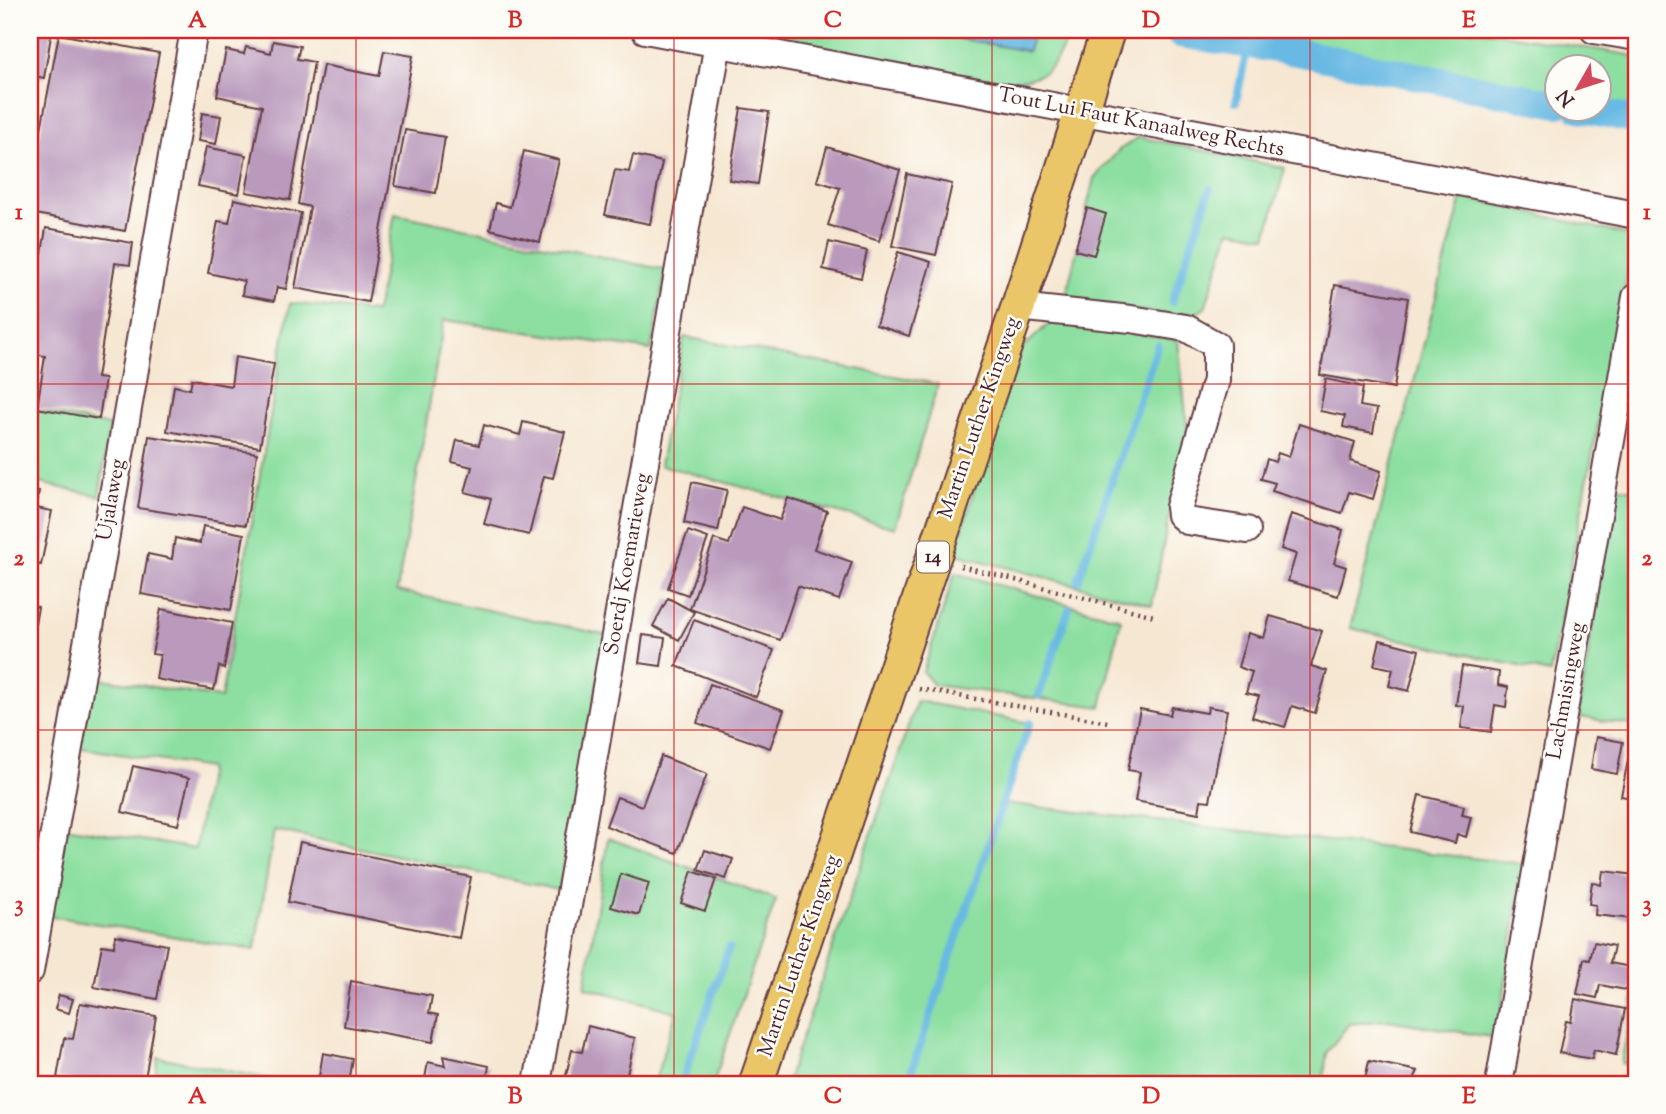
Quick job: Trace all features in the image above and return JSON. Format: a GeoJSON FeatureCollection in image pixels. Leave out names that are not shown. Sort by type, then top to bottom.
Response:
{"type":"FeatureCollection","features":[{"type":"Feature","properties":{"kind":"main road","name":"Martin Luther Kingweg"},"geometry":{"type":"LineString","coordinates":[[757,1084],[1018,307],[1108,30]]}},
{"type":"Feature","properties":{"kind":"street","name":"Ujalaweg"},"geometry":{"type":"LineString","coordinates":[[30,971],[194,30]]}},
{"type":"Feature","properties":{"kind":"street","name":"Tout Lui Faut Kanaalweg Rechts"},"geometry":{"type":"LineString","coordinates":[[645,30],[1636,215]]}},
{"type":"Feature","properties":{"kind":"street"},"geometry":{"type":"LineString","coordinates":[[1594,30],[1636,37]]}},
{"type":"Feature","properties":{"kind":"street","name":"Soerdj Koemarieweg"},"geometry":{"type":"LineString","coordinates":[[537,1084],[718,43]]}},
{"type":"Feature","properties":{"kind":"street","name":"Lachmisingweg"},"geometry":{"type":"LineString","coordinates":[[1499,1084],[1636,297]]}},
{"type":"Feature","properties":{"kind":"street"},"geometry":{"type":"LineString","coordinates":[[1018,307],[1131,319],[1186,328],[1216,345],[1216,380],[1179,506],[1180,515],[1187,521],[1247,530]]}},
{"type":"Feature","properties":{"kind":"path"},"geometry":{"type":"LineString","coordinates":[[933,559],[1154,615]]}},
{"type":"Feature","properties":{"kind":"path"},"geometry":{"type":"LineString","coordinates":[[891,685],[1108,722]]}},
{"type":"Feature","properties":{"kind":"green space"},"geometry":{"type":"Polygon","coordinates":[[[726,30],[912,30],[1028,51],[1033,30],[1071,30],[1053,65],[1046,71],[1028,79],[999,81],[726,30]]]}},
{"type":"Feature","properties":{"kind":"green space"},"geometry":{"type":"Polygon","coordinates":[[[1146,30],[1478,30],[1612,52],[1544,52],[1544,101],[1296,52],[1146,30]]]}},
{"type":"Feature","properties":{"kind":"green space"},"geometry":{"type":"Polygon","coordinates":[[[1614,52],[1636,56],[1636,120],[1614,116],[1614,52]]]}},
{"type":"Feature","properties":{"kind":"green space"},"geometry":{"type":"Polygon","coordinates":[[[1139,137],[1285,168],[1266,237],[1230,230],[1205,308],[1188,318],[1065,300],[1094,178],[1119,150],[1139,137]]]}},
{"type":"Feature","properties":{"kind":"green space"},"geometry":{"type":"Polygon","coordinates":[[[1462,197],[1628,235],[1633,244],[1550,673],[1350,628],[1462,197]]]}},
{"type":"Feature","properties":{"kind":"green space"},"geometry":{"type":"Polygon","coordinates":[[[395,214],[666,270],[651,350],[444,320],[397,591],[606,635],[559,890],[274,830],[255,950],[50,916],[65,827],[195,849],[209,768],[80,748],[91,677],[221,698],[290,303],[376,312],[395,214]]]}},
{"type":"Feature","properties":{"kind":"green space"},"geometry":{"type":"Polygon","coordinates":[[[1053,320],[1178,340],[1188,435],[1152,605],[955,554],[1015,355],[1053,320]]]}},
{"type":"Feature","properties":{"kind":"green space"},"geometry":{"type":"Polygon","coordinates":[[[684,337],[938,384],[895,528],[660,465],[684,337]]]}},
{"type":"Feature","properties":{"kind":"green space"},"geometry":{"type":"Polygon","coordinates":[[[30,409],[110,426],[99,496],[30,481],[30,409]]]}},
{"type":"Feature","properties":{"kind":"green space"},"geometry":{"type":"Polygon","coordinates":[[[1615,487],[1636,490],[1636,726],[1578,717],[1615,487]]]}},
{"type":"Feature","properties":{"kind":"green space"},"geometry":{"type":"Polygon","coordinates":[[[955,573],[1121,619],[1101,707],[934,685],[923,672],[955,573]]]}},
{"type":"Feature","properties":{"kind":"green space"},"geometry":{"type":"Polygon","coordinates":[[[917,701],[1030,723],[1003,803],[1524,864],[1497,1038],[1388,1020],[1349,1024],[1327,1052],[1323,1084],[786,1084],[917,701]]]}},
{"type":"Feature","properties":{"kind":"green space"},"geometry":{"type":"Polygon","coordinates":[[[608,838],[776,899],[713,1084],[654,1084],[676,1012],[585,987],[608,838]]]}},
{"type":"Feature","properties":{"kind":"green space"},"geometry":{"type":"Polygon","coordinates":[[[1636,985],[1636,1067],[1621,1063],[1636,985]]]}},
{"type":"Feature","properties":{"kind":"green space"},"geometry":{"type":"Polygon","coordinates":[[[158,1057],[297,1084],[154,1084],[158,1057]]]}},
{"type":"Feature","properties":{"kind":"water"},"geometry":{"type":"Polygon","coordinates":[[[912,30],[1034,30],[1028,51],[912,30]]]}},
{"type":"Feature","properties":{"kind":"building"},"geometry":{"type":"Polygon","coordinates":[[[30,30],[52,30],[44,78],[30,75],[30,30]]]}},
{"type":"Feature","properties":{"kind":"building"},"geometry":{"type":"Polygon","coordinates":[[[59,34],[159,53],[125,231],[30,213],[30,187],[59,34]]]}},
{"type":"Feature","properties":{"kind":"building"},"geometry":{"type":"Polygon","coordinates":[[[273,41],[300,46],[297,59],[314,62],[290,200],[246,192],[262,106],[217,96],[226,50],[244,54],[246,47],[271,53],[273,41]]]}},
{"type":"Feature","properties":{"kind":"building"},"geometry":{"type":"Polygon","coordinates":[[[384,51],[413,56],[368,302],[295,288],[310,207],[298,204],[323,65],[379,76],[384,51]]]}},
{"type":"Feature","properties":{"kind":"building"},"geometry":{"type":"Polygon","coordinates":[[[741,108],[769,112],[758,184],[729,180],[741,108]]]}},
{"type":"Feature","properties":{"kind":"building"},"geometry":{"type":"Polygon","coordinates":[[[202,113],[221,116],[216,144],[198,141],[202,113]]]}},
{"type":"Feature","properties":{"kind":"building"},"geometry":{"type":"Polygon","coordinates":[[[405,130],[445,137],[436,193],[395,186],[405,130]]]}},
{"type":"Feature","properties":{"kind":"building"},"geometry":{"type":"Polygon","coordinates":[[[206,147],[246,155],[239,194],[198,186],[206,147]]]}},
{"type":"Feature","properties":{"kind":"building"},"geometry":{"type":"Polygon","coordinates":[[[827,147],[900,170],[879,241],[828,225],[840,188],[817,181],[827,147]]]}},
{"type":"Feature","properties":{"kind":"building"},"geometry":{"type":"Polygon","coordinates":[[[524,151],[559,160],[540,242],[490,229],[496,203],[510,207],[524,151]]]}},
{"type":"Feature","properties":{"kind":"building"},"geometry":{"type":"Polygon","coordinates":[[[633,155],[662,162],[650,224],[605,215],[615,170],[629,172],[633,155]]]}},
{"type":"Feature","properties":{"kind":"building"},"geometry":{"type":"Polygon","coordinates":[[[907,174],[952,184],[936,255],[892,246],[907,174]]]}},
{"type":"Feature","properties":{"kind":"building"},"geometry":{"type":"Polygon","coordinates":[[[234,199],[301,213],[286,289],[277,287],[274,301],[242,295],[244,281],[208,273],[218,221],[229,223],[234,199]]]}},
{"type":"Feature","properties":{"kind":"building"},"geometry":{"type":"Polygon","coordinates":[[[1087,208],[1106,214],[1094,255],[1075,250],[1087,208]]]}},
{"type":"Feature","properties":{"kind":"building"},"geometry":{"type":"Polygon","coordinates":[[[46,228],[133,243],[130,265],[115,263],[97,378],[105,379],[99,419],[37,408],[45,356],[30,353],[30,251],[42,253],[46,228]]]}},
{"type":"Feature","properties":{"kind":"building"},"geometry":{"type":"Polygon","coordinates":[[[829,242],[867,251],[861,278],[823,269],[829,242]]]}},
{"type":"Feature","properties":{"kind":"building"},"geometry":{"type":"Polygon","coordinates":[[[898,252],[931,262],[909,336],[876,325],[898,252]]]}},
{"type":"Feature","properties":{"kind":"building"},"geometry":{"type":"Polygon","coordinates":[[[1335,285],[1408,298],[1394,388],[1320,375],[1335,285]]]}},
{"type":"Feature","properties":{"kind":"building"},"geometry":{"type":"Polygon","coordinates":[[[235,357],[274,364],[260,447],[167,431],[174,386],[190,389],[192,379],[231,386],[235,357]]]}},
{"type":"Feature","properties":{"kind":"building"},"geometry":{"type":"Polygon","coordinates":[[[1326,379],[1363,387],[1360,406],[1377,409],[1373,433],[1343,427],[1345,416],[1320,411],[1326,379]]]}},
{"type":"Feature","properties":{"kind":"building"},"geometry":{"type":"Polygon","coordinates":[[[523,422],[565,432],[553,478],[544,476],[529,535],[484,524],[491,499],[465,492],[472,467],[452,462],[457,440],[479,445],[484,425],[520,435],[523,422]]]}},
{"type":"Feature","properties":{"kind":"building"},"geometry":{"type":"Polygon","coordinates":[[[1299,424],[1355,442],[1350,461],[1381,471],[1373,499],[1349,492],[1342,513],[1272,491],[1275,483],[1261,479],[1267,459],[1275,462],[1278,453],[1289,457],[1299,424]]]}},
{"type":"Feature","properties":{"kind":"building"},"geometry":{"type":"Polygon","coordinates":[[[149,436],[257,453],[246,525],[138,508],[149,436]]]}},
{"type":"Feature","properties":{"kind":"building"},"geometry":{"type":"Polygon","coordinates":[[[692,482],[727,490],[718,531],[684,523],[692,482]]]}},
{"type":"Feature","properties":{"kind":"building"},"geometry":{"type":"Polygon","coordinates":[[[30,489],[39,491],[36,508],[52,511],[41,565],[30,563],[30,489]]]}},
{"type":"Feature","properties":{"kind":"building"},"geometry":{"type":"Polygon","coordinates":[[[788,498],[827,511],[814,549],[852,562],[839,600],[798,586],[780,640],[690,609],[714,539],[729,544],[742,507],[780,520],[788,498]]]}},
{"type":"Feature","properties":{"kind":"building"},"geometry":{"type":"Polygon","coordinates":[[[1291,514],[1343,530],[1334,563],[1346,567],[1338,596],[1288,581],[1296,554],[1281,549],[1291,514]]]}},
{"type":"Feature","properties":{"kind":"building"},"geometry":{"type":"Polygon","coordinates":[[[203,526],[244,534],[231,610],[141,594],[148,554],[172,559],[175,538],[200,543],[203,526]]]}},
{"type":"Feature","properties":{"kind":"building"},"geometry":{"type":"Polygon","coordinates":[[[688,531],[708,538],[688,595],[668,588],[688,531]]]}},
{"type":"Feature","properties":{"kind":"building"},"geometry":{"type":"Polygon","coordinates":[[[668,598],[694,612],[679,640],[653,626],[668,598]]]}},
{"type":"Feature","properties":{"kind":"building"},"geometry":{"type":"Polygon","coordinates":[[[30,605],[38,607],[31,648],[30,648],[30,605]]]}},
{"type":"Feature","properties":{"kind":"building"},"geometry":{"type":"Polygon","coordinates":[[[161,609],[232,623],[224,669],[219,666],[214,690],[156,679],[160,655],[152,654],[161,609]]]}},
{"type":"Feature","properties":{"kind":"building"},"geometry":{"type":"Polygon","coordinates":[[[1270,616],[1322,631],[1311,666],[1327,671],[1315,713],[1292,706],[1285,727],[1252,717],[1259,696],[1246,693],[1252,672],[1238,667],[1248,633],[1264,638],[1270,616]]]}},
{"type":"Feature","properties":{"kind":"building"},"geometry":{"type":"Polygon","coordinates":[[[694,620],[774,650],[756,697],[676,666],[694,620]]]}},
{"type":"Feature","properties":{"kind":"building"},"geometry":{"type":"Polygon","coordinates":[[[643,635],[665,638],[661,666],[639,663],[643,635]]]}},
{"type":"Feature","properties":{"kind":"building"},"geometry":{"type":"Polygon","coordinates":[[[1380,640],[1419,650],[1409,691],[1389,686],[1393,669],[1374,665],[1380,640]]]}},
{"type":"Feature","properties":{"kind":"building"},"geometry":{"type":"Polygon","coordinates":[[[1462,666],[1499,672],[1498,685],[1508,687],[1506,707],[1495,705],[1491,732],[1461,728],[1464,706],[1456,705],[1462,666]]]}},
{"type":"Feature","properties":{"kind":"building"},"geometry":{"type":"Polygon","coordinates":[[[710,684],[784,710],[770,748],[697,723],[710,684]]]}},
{"type":"Feature","properties":{"kind":"building"},"geometry":{"type":"Polygon","coordinates":[[[1172,707],[1207,713],[1208,707],[1227,710],[1210,801],[1201,800],[1199,813],[1135,801],[1140,772],[1128,770],[1140,709],[1170,715],[1172,707]]]}},
{"type":"Feature","properties":{"kind":"building"},"geometry":{"type":"Polygon","coordinates":[[[1596,737],[1623,742],[1617,774],[1591,769],[1596,737]]]}},
{"type":"Feature","properties":{"kind":"building"},"geometry":{"type":"Polygon","coordinates":[[[661,756],[707,774],[677,853],[606,826],[617,797],[642,806],[661,756]]]}},
{"type":"Feature","properties":{"kind":"building"},"geometry":{"type":"Polygon","coordinates":[[[1628,760],[1636,762],[1636,799],[1621,796],[1628,760]]]}},
{"type":"Feature","properties":{"kind":"building"},"geometry":{"type":"Polygon","coordinates":[[[133,766],[189,778],[178,825],[122,812],[133,766]]]}},
{"type":"Feature","properties":{"kind":"building"},"geometry":{"type":"Polygon","coordinates":[[[1419,795],[1464,806],[1462,815],[1471,817],[1466,837],[1457,834],[1455,843],[1410,832],[1419,795]]]}},
{"type":"Feature","properties":{"kind":"building"},"geometry":{"type":"Polygon","coordinates":[[[300,842],[471,877],[459,938],[288,902],[300,842]]]}},
{"type":"Feature","properties":{"kind":"building"},"geometry":{"type":"Polygon","coordinates":[[[705,850],[733,859],[726,879],[698,870],[705,850]]]}},
{"type":"Feature","properties":{"kind":"building"},"geometry":{"type":"Polygon","coordinates":[[[692,871],[716,879],[705,911],[681,903],[692,871]]]}},
{"type":"Feature","properties":{"kind":"building"},"geometry":{"type":"Polygon","coordinates":[[[1603,871],[1636,875],[1636,913],[1633,913],[1632,919],[1595,915],[1596,905],[1589,904],[1592,882],[1601,885],[1603,871]]]}},
{"type":"Feature","properties":{"kind":"building"},"geometry":{"type":"Polygon","coordinates":[[[621,874],[649,883],[639,915],[611,907],[621,874]]]}},
{"type":"Feature","properties":{"kind":"building"},"geometry":{"type":"Polygon","coordinates":[[[115,935],[167,945],[157,999],[94,987],[102,945],[114,947],[115,935]]]}},
{"type":"Feature","properties":{"kind":"building"},"geometry":{"type":"Polygon","coordinates":[[[1594,942],[1614,946],[1610,963],[1636,968],[1631,991],[1600,985],[1597,998],[1577,994],[1584,959],[1590,960],[1594,942]]]}},
{"type":"Feature","properties":{"kind":"building"},"geometry":{"type":"Polygon","coordinates":[[[351,981],[432,996],[429,1013],[438,1015],[433,1042],[344,1026],[351,981]]]}},
{"type":"Feature","properties":{"kind":"building"},"geometry":{"type":"Polygon","coordinates":[[[59,995],[73,999],[69,1013],[55,1009],[59,995]]]}},
{"type":"Feature","properties":{"kind":"building"},"geometry":{"type":"Polygon","coordinates":[[[1575,999],[1625,1009],[1616,1055],[1594,1050],[1592,1059],[1559,1053],[1566,1021],[1571,1022],[1575,999]]]}},
{"type":"Feature","properties":{"kind":"building"},"geometry":{"type":"Polygon","coordinates":[[[80,1003],[156,1016],[144,1084],[90,1084],[57,1078],[64,1038],[73,1039],[80,1003]]]}},
{"type":"Feature","properties":{"kind":"building"},"geometry":{"type":"Polygon","coordinates":[[[588,1026],[635,1038],[625,1084],[564,1084],[572,1050],[582,1052],[588,1026]]]}},
{"type":"Feature","properties":{"kind":"building"},"geometry":{"type":"Polygon","coordinates":[[[323,1053],[353,1059],[349,1083],[319,1077],[323,1053]]]}},
{"type":"Feature","properties":{"kind":"building"},"geometry":{"type":"Polygon","coordinates":[[[443,1056],[489,1066],[486,1084],[424,1084],[428,1062],[445,1066],[443,1056]]]}},
{"type":"Feature","properties":{"kind":"building"},"geometry":{"type":"Polygon","coordinates":[[[1369,1061],[1418,1071],[1413,1081],[1421,1084],[1364,1084],[1369,1061]]]}},
{"type":"Feature","properties":{"kind":"waterway"},"geometry":{"type":"LineString","coordinates":[[1296,52],[1302,30]]}},
{"type":"Feature","properties":{"kind":"waterway"},"geometry":{"type":"LineString","coordinates":[[1180,34],[1296,52],[1544,101]]}},
{"type":"Feature","properties":{"kind":"waterway"},"geometry":{"type":"LineString","coordinates":[[1236,102],[1248,45]]}},
{"type":"Feature","properties":{"kind":"waterway"},"geometry":{"type":"LineString","coordinates":[[1614,115],[1636,120]]}},
{"type":"Feature","properties":{"kind":"waterway"},"geometry":{"type":"LineString","coordinates":[[1172,302],[1210,189]]}},
{"type":"Feature","properties":{"kind":"waterway"},"geometry":{"type":"LineString","coordinates":[[1078,581],[1158,345]]}},
{"type":"Feature","properties":{"kind":"waterway"},"geometry":{"type":"LineString","coordinates":[[1039,695],[1069,609]]}},
{"type":"Feature","properties":{"kind":"waterway"},"geometry":{"type":"LineString","coordinates":[[907,1084],[1030,723]]}},
{"type":"Feature","properties":{"kind":"waterway"},"geometry":{"type":"LineString","coordinates":[[681,1084],[729,948]]}}]}
